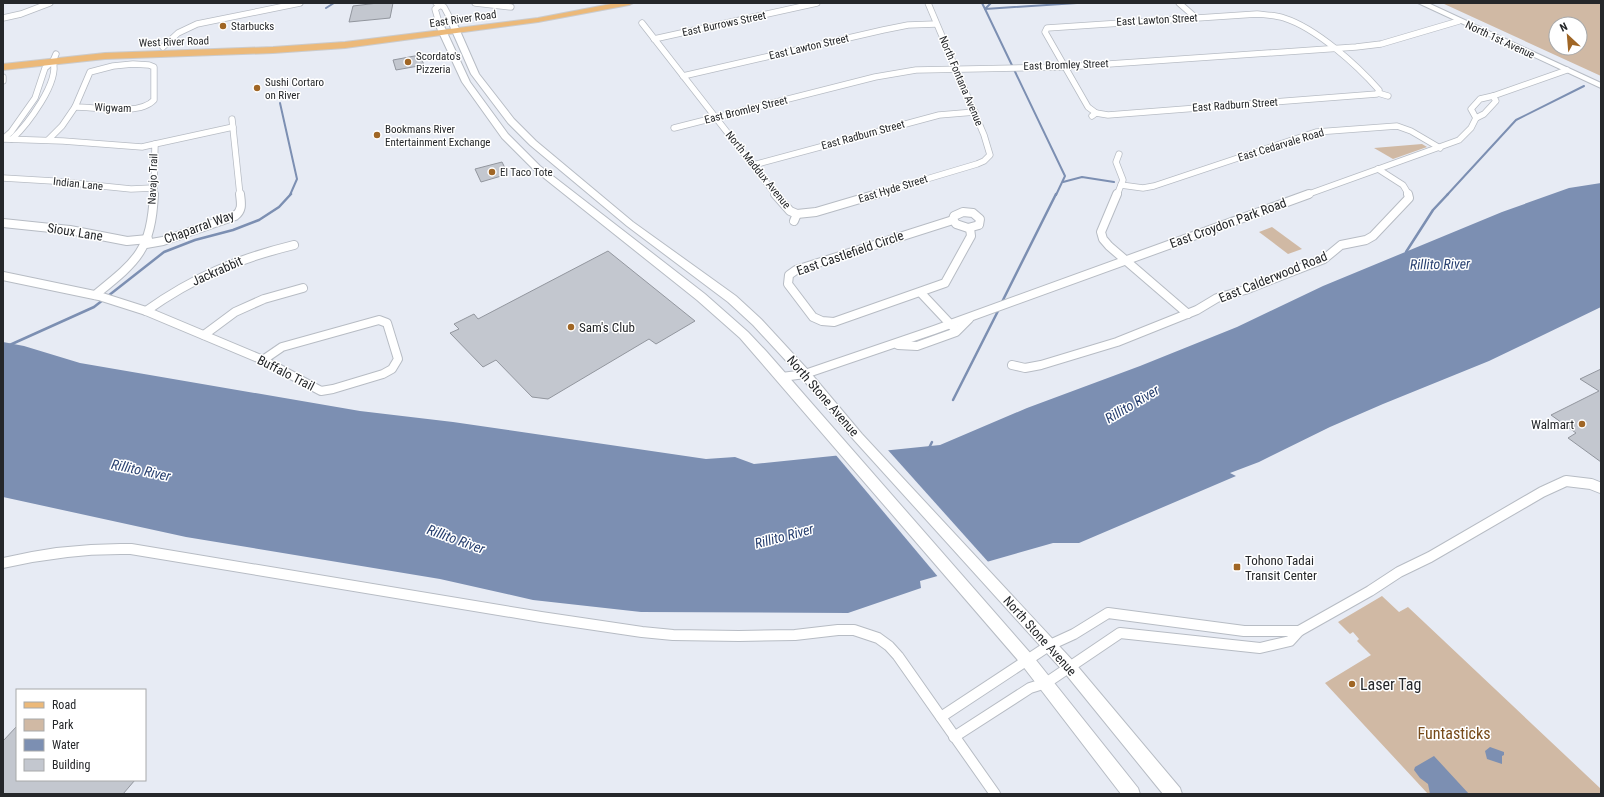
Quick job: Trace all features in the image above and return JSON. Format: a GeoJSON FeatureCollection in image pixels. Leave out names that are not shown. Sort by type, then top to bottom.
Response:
{"type":"FeatureCollection","features":[{"type":"Feature","properties":{"kind":"main road","name":"East River Road"},"geometry":{"type":"LineString","coordinates":[[455,28],[599,3]]}},
{"type":"Feature","properties":{"kind":"main road","name":"East River Road"},"geometry":{"type":"LineString","coordinates":[[343,41],[551,18],[629,3]]}},
{"type":"Feature","properties":{"kind":"main road","name":"North 1st Avenue"},"geometry":{"type":"LineString","coordinates":[[1422,3],[1601,86]]}},
{"type":"Feature","properties":{"kind":"main road","name":"North Stone Avenue"},"geometry":{"type":"LineString","coordinates":[[455,28],[475,74],[510,121],[533,144],[630,224],[732,299],[775,340],[858,437],[1050,645],[1174,794]]}},
{"type":"Feature","properties":{"kind":"main road","name":"North Stone Avenue"},"geometry":{"type":"LineString","coordinates":[[442,29],[466,82],[505,136],[536,168],[711,306],[744,335],[1027,660],[1132,794]]}},
{"type":"Feature","properties":{"kind":"main road","name":"West River Road"},"geometry":{"type":"LineString","coordinates":[[3,67],[54,57],[163,46],[343,41]]}},
{"type":"Feature","properties":{"kind":"main road","name":"West River Road"},"geometry":{"type":"LineString","coordinates":[[3,60],[266,50],[343,41]]}},
{"type":"Feature","properties":{"kind":"street"},"geometry":{"type":"LineString","coordinates":[[3,18],[21,14],[50,3]]}},
{"type":"Feature","properties":{"kind":"street"},"geometry":{"type":"LineString","coordinates":[[163,46],[170,38],[182,30],[197,24],[300,3]]}},
{"type":"Feature","properties":{"kind":"street"},"geometry":{"type":"LineString","coordinates":[[475,3],[511,8]]}},
{"type":"Feature","properties":{"kind":"street","name":"East Burrows Street"},"geometry":{"type":"LineString","coordinates":[[654,39],[817,3]]}},
{"type":"Feature","properties":{"kind":"street","name":"North Fontana Avenue"},"geometry":{"type":"LineString","coordinates":[[928,3],[990,151],[988,158]]}},
{"type":"Feature","properties":{"kind":"street"},"geometry":{"type":"LineString","coordinates":[[1179,3],[1195,17]]}},
{"type":"Feature","properties":{"kind":"street"},"geometry":{"type":"LineString","coordinates":[[442,29],[435,9],[439,4],[447,11],[455,28]]}},
{"type":"Feature","properties":{"kind":"street","name":"East Lawton Street"},"geometry":{"type":"LineString","coordinates":[[1065,67],[1045,32],[1047,28],[1054,26],[1273,13],[1316,34],[1335,49]]}},
{"type":"Feature","properties":{"kind":"street","name":"East Bromley Street"},"geometry":{"type":"LineString","coordinates":[[674,128],[875,77],[916,70],[1065,67],[1335,49],[1382,44],[1460,21]]}},
{"type":"Feature","properties":{"kind":"street","name":"North Maddux Avenue"},"geometry":{"type":"LineString","coordinates":[[642,24],[787,209],[797,214],[794,221]]}},
{"type":"Feature","properties":{"kind":"street","name":"East Lawton Street"},"geometry":{"type":"LineString","coordinates":[[683,76],[883,30],[908,25],[936,24]]}},
{"type":"Feature","properties":{"kind":"street"},"geometry":{"type":"LineString","coordinates":[[1335,49],[1378,88],[1378,92],[1388,96]]}},
{"type":"Feature","properties":{"kind":"street"},"geometry":{"type":"LineString","coordinates":[[3,139],[11,132],[35,98],[45,68],[54,57]]}},
{"type":"Feature","properties":{"kind":"street"},"geometry":{"type":"LineString","coordinates":[[12,139],[24,128],[46,95],[56,66],[54,57]]}},
{"type":"Feature","properties":{"kind":"street","name":"Wigwam"},"geometry":{"type":"LineString","coordinates":[[144,63],[154,67],[154,100],[151,105],[139,108],[75,107],[88,75],[96,70],[144,63]]}},
{"type":"Feature","properties":{"kind":"street","name":"East Radburn Street"},"geometry":{"type":"LineString","coordinates":[[1065,67],[1088,107],[1094,114],[1116,114],[1364,96],[1378,92]]}},
{"type":"Feature","properties":{"kind":"street","name":"East Croydon Park Road"},"geometry":{"type":"LineString","coordinates":[[1476,118],[1472,109],[1480,100],[1567,70]]}},
{"type":"Feature","properties":{"kind":"street","name":"East Croydon Park Road"},"geometry":{"type":"LineString","coordinates":[[782,377],[805,374],[891,345],[1440,148],[1459,140],[1471,128],[1476,118],[1484,114],[1496,102],[1493,96]]}},
{"type":"Feature","properties":{"kind":"street"},"geometry":{"type":"LineString","coordinates":[[48,140],[62,126],[75,107]]}},
{"type":"Feature","properties":{"kind":"street","name":"East Radburn Street"},"geometry":{"type":"LineString","coordinates":[[753,165],[938,115],[974,112]]}},
{"type":"Feature","properties":{"kind":"street"},"geometry":{"type":"LineString","coordinates":[[155,144],[233,127],[232,119]]}},
{"type":"Feature","properties":{"kind":"street","name":"East Cedarvale Road"},"geometry":{"type":"LineString","coordinates":[[1121,185],[1143,188],[1154,186],[1316,132],[1397,126],[1411,131],[1440,148]]}},
{"type":"Feature","properties":{"kind":"street","name":"Chaparral Way"},"geometry":{"type":"LineString","coordinates":[[147,242],[163,241],[227,219],[240,212],[241,208],[233,127]]}},
{"type":"Feature","properties":{"kind":"street","name":"Navajo Trail"},"geometry":{"type":"LineString","coordinates":[[3,139],[48,140],[142,146],[155,144],[150,233],[147,242],[129,266],[97,295]]}},
{"type":"Feature","properties":{"kind":"street"},"geometry":{"type":"LineString","coordinates":[[1119,154],[1116,162],[1123,180],[1101,232],[1103,239],[1188,314]]}},
{"type":"Feature","properties":{"kind":"street","name":"East Hyde Street"},"geometry":{"type":"LineString","coordinates":[[797,214],[816,212],[977,164],[988,158]]}},
{"type":"Feature","properties":{"kind":"street","name":"East Calderwood Road"},"geometry":{"type":"LineString","coordinates":[[1012,365],[1025,368],[1058,361],[1117,342],[1188,314],[1218,298],[1245,290],[1324,259],[1340,245],[1366,240],[1378,232],[1409,198],[1409,194],[1404,185],[1378,170]]}},
{"type":"Feature","properties":{"kind":"street","name":"Indian Lane"},"geometry":{"type":"LineString","coordinates":[[3,178],[53,181],[131,189],[153,188]]}},
{"type":"Feature","properties":{"kind":"street","name":"East Castlefield Circle"},"geometry":{"type":"LineString","coordinates":[[959,212],[976,214],[980,219],[980,222],[976,227],[970,228],[971,236],[945,283],[921,293],[834,322],[822,321],[813,317],[788,284],[789,276],[796,270],[953,220],[954,216],[959,212]]}},
{"type":"Feature","properties":{"kind":"street"},"geometry":{"type":"LineString","coordinates":[[953,220],[959,226],[970,228]]}},
{"type":"Feature","properties":{"kind":"street","name":"Sioux Lane"},"geometry":{"type":"LineString","coordinates":[[3,223],[70,230],[127,241],[147,242]]}},
{"type":"Feature","properties":{"kind":"street","name":"Jackrabbit"},"geometry":{"type":"LineString","coordinates":[[146,311],[172,292],[208,273],[248,257],[294,245]]}},
{"type":"Feature","properties":{"kind":"street","name":"Buffalo Trail"},"geometry":{"type":"LineString","coordinates":[[3,276],[97,295],[146,311],[263,360],[315,389],[326,391],[383,374],[392,369],[398,359],[387,323],[379,320],[282,347],[263,360]]}},
{"type":"Feature","properties":{"kind":"street"},"geometry":{"type":"LineString","coordinates":[[204,335],[236,312],[264,300],[304,288]]}},
{"type":"Feature","properties":{"kind":"street"},"geometry":{"type":"LineString","coordinates":[[921,293],[956,332]]}},
{"type":"Feature","properties":{"kind":"street","name":"East Croydon Park Road"},"geometry":{"type":"LineString","coordinates":[[891,345],[917,346],[956,332],[974,316]]}},
{"type":"Feature","properties":{"kind":"street"},"geometry":{"type":"LineString","coordinates":[[954,737],[1030,688],[1046,684],[1120,633],[1260,648],[1290,641],[1299,631],[1370,591],[1399,572],[1430,557],[1542,492],[1566,481],[1591,484],[1601,488]]}},
{"type":"Feature","properties":{"kind":"street"},"geometry":{"type":"LineString","coordinates":[[3,563],[30,556],[72,550],[100,548],[131,549],[541,617],[635,631],[673,635],[790,636],[838,630],[854,630],[874,636],[889,646],[898,656],[994,794]]}},
{"type":"Feature","properties":{"kind":"street"},"geometry":{"type":"LineString","coordinates":[[940,717],[1050,645],[1074,634],[1108,613],[1244,631],[1299,631]]}},
{"type":"Feature","properties":{"kind":"green space"},"geometry":{"type":"Polygon","coordinates":[[[1442,3],[1601,3],[1601,76],[1557,56],[1588,56],[1588,16],[1548,16],[1548,52],[1442,3]]]}},
{"type":"Feature","properties":{"kind":"green space"},"geometry":{"type":"Polygon","coordinates":[[[1422,144],[1427,147],[1393,159],[1374,148],[1422,144]]]}},
{"type":"Feature","properties":{"kind":"green space"},"geometry":{"type":"Polygon","coordinates":[[[1272,227],[1302,249],[1288,254],[1259,232],[1272,227]]]}},
{"type":"Feature","properties":{"kind":"green space","name":"Funtasticks"},"geometry":{"type":"Polygon","coordinates":[[[1382,596],[1399,612],[1408,607],[1601,789],[1601,794],[1428,794],[1325,683],[1371,655],[1357,641],[1359,639],[1353,632],[1350,634],[1338,622],[1382,596]]]}},
{"type":"Feature","properties":{"kind":"water","name":"Rillito River"},"geometry":{"type":"Polygon","coordinates":[[[1601,183],[1601,307],[1489,361],[1383,404],[1330,427],[1259,462],[1230,473],[1236,476],[1079,543],[1053,543],[920,581],[921,588],[848,613],[641,612],[533,600],[440,579],[186,537],[3,497],[3,342],[24,346],[80,363],[360,411],[453,422],[706,459],[735,457],[754,464],[940,445],[1027,408],[1140,366],[1237,327],[1323,286],[1502,212],[1569,188],[1601,183]]]}},
{"type":"Feature","properties":{"kind":"water"},"geometry":{"type":"Polygon","coordinates":[[[1490,747],[1504,752],[1504,755],[1502,756],[1502,764],[1487,759],[1485,751],[1490,747]]]}},
{"type":"Feature","properties":{"kind":"water"},"geometry":{"type":"Polygon","coordinates":[[[1434,756],[1469,794],[1430,794],[1428,784],[1420,778],[1414,770],[1415,767],[1434,756]]]}},
{"type":"Feature","properties":{"kind":"pier"},"geometry":{"type":"Polygon","coordinates":[[[887,449],[990,564],[939,578],[835,454],[887,449]]]}},
{"type":"Feature","properties":{"kind":"building"},"geometry":{"type":"Polygon","coordinates":[[[393,3],[390,18],[349,22],[353,6],[393,3]]]}},
{"type":"Feature","properties":{"kind":"building","name":"Scordato's Pizzeria"},"geometry":{"type":"Polygon","coordinates":[[[420,55],[424,65],[396,70],[393,60],[420,55]]]}},
{"type":"Feature","properties":{"kind":"building","name":"El Taco Tote"},"geometry":{"type":"Polygon","coordinates":[[[502,162],[508,174],[481,182],[475,169],[502,162]]]}},
{"type":"Feature","properties":{"kind":"building","name":"Sam's Club"},"geometry":{"type":"Polygon","coordinates":[[[608,251],[695,321],[656,344],[649,339],[548,399],[532,397],[496,360],[483,367],[450,333],[459,329],[454,324],[474,314],[478,319],[608,251]]]}},
{"type":"Feature","properties":{"kind":"building","name":"Walmart"},"geometry":{"type":"Polygon","coordinates":[[[1601,369],[1601,462],[1568,438],[1576,433],[1551,415],[1599,391],[1580,379],[1601,369]]]}},
{"type":"Feature","properties":{"kind":"building"},"geometry":{"type":"Polygon","coordinates":[[[16,727],[16,781],[134,781],[123,794],[3,794],[3,741],[16,727]]]}},
{"type":"Feature","properties":{"kind":"waterway"},"geometry":{"type":"LineString","coordinates":[[326,8],[334,3]]}},
{"type":"Feature","properties":{"kind":"waterway"},"geometry":{"type":"LineString","coordinates":[[982,3],[985,9]]}},
{"type":"Feature","properties":{"kind":"waterway"},"geometry":{"type":"LineString","coordinates":[[985,9],[991,3]]}},
{"type":"Feature","properties":{"kind":"waterway"},"geometry":{"type":"LineString","coordinates":[[985,9],[1077,3]]}},
{"type":"Feature","properties":{"kind":"waterway"},"geometry":{"type":"LineString","coordinates":[[985,9],[1065,176],[1056,195]]}},
{"type":"Feature","properties":{"kind":"waterway"},"geometry":{"type":"LineString","coordinates":[[1447,195],[1516,120],[1584,86]]}},
{"type":"Feature","properties":{"kind":"waterway"},"geometry":{"type":"LineString","coordinates":[[280,103],[297,179],[290,195]]}},
{"type":"Feature","properties":{"kind":"waterway"},"geometry":{"type":"LineString","coordinates":[[1063,182],[1082,177],[1114,182]]}},
{"type":"Feature","properties":{"kind":"waterway"},"geometry":{"type":"LineString","coordinates":[[3,348],[94,307],[164,252],[195,240],[233,230],[259,220],[279,207],[291,194]]}},
{"type":"Feature","properties":{"kind":"waterway"},"geometry":{"type":"LineString","coordinates":[[1001,304],[1056,194]]}},
{"type":"Feature","properties":{"kind":"waterway","name":"Rillito River"},"geometry":{"type":"LineString","coordinates":[[1406,252],[1433,210],[1448,194]]}},
{"type":"Feature","properties":{"kind":"waterway"},"geometry":{"type":"LineString","coordinates":[[953,400],[999,309]]}},
{"type":"Feature","properties":{"kind":"waterway"},"geometry":{"type":"LineString","coordinates":[[928,450],[932,442]]}},
{"type":"Feature","properties":{"kind":"place","name":"Starbucks"},"geometry":{"type":"Point","coordinates":[223,26]}},
{"type":"Feature","properties":{"kind":"place","name":"Scordato's Pizzeria"},"geometry":{"type":"Point","coordinates":[408,62]}},
{"type":"Feature","properties":{"kind":"place","name":"Sushi Cortaro on River"},"geometry":{"type":"Point","coordinates":[257,88]}},
{"type":"Feature","properties":{"kind":"place","name":"Bookmans River Entertainment Exchange"},"geometry":{"type":"Point","coordinates":[377,135]}},
{"type":"Feature","properties":{"kind":"place","name":"El Taco Tote"},"geometry":{"type":"Point","coordinates":[492,172]}},
{"type":"Feature","properties":{"kind":"place","name":"Sam's Club"},"geometry":{"type":"Point","coordinates":[571,327]}},
{"type":"Feature","properties":{"kind":"place","name":"Walmart"},"geometry":{"type":"Point","coordinates":[1582,424]}},
{"type":"Feature","properties":{"kind":"place","name":"Tohono Tadai Transit Center"},"geometry":{"type":"Point","coordinates":[1237,567]}},
{"type":"Feature","properties":{"kind":"place","name":"Laser Tag"},"geometry":{"type":"Point","coordinates":[1352,684]}}]}
